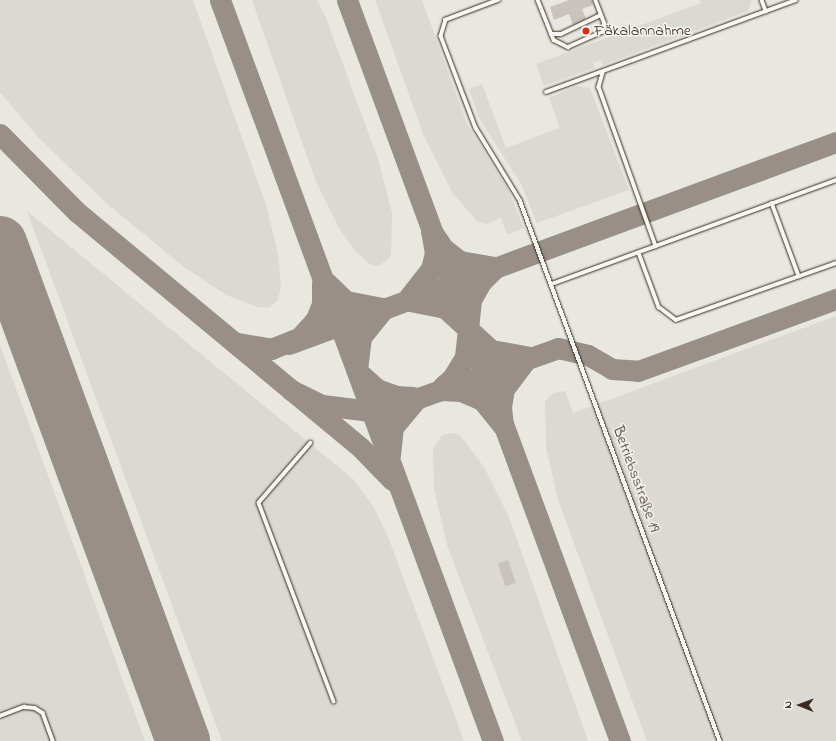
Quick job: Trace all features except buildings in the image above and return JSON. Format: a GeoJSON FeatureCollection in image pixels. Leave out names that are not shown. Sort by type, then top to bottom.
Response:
{"type":"FeatureCollection","features":[{"type":"Feature","properties":{"kind":"lane","name":"Betriebsstraße 19"},"geometry":{"type":"LineString","coordinates":[[499,0],[446,20],[441,36],[476,128],[515,187],[720,741]]}},
{"type":"Feature","properties":{"kind":"lane"},"geometry":{"type":"LineString","coordinates":[[538,0],[551,34],[560,46],[568,47],[597,36],[603,28],[601,15],[595,0]]}},
{"type":"Feature","properties":{"kind":"lane"},"geometry":{"type":"LineString","coordinates":[[762,0],[766,11]]}},
{"type":"Feature","properties":{"kind":"lane"},"geometry":{"type":"LineString","coordinates":[[546,92],[604,72],[796,0]]}},
{"type":"Feature","properties":{"kind":"lane"},"geometry":{"type":"LineString","coordinates":[[551,34],[561,34],[601,15]]}},
{"type":"Feature","properties":{"kind":"lane"},"geometry":{"type":"LineString","coordinates":[[604,72],[599,87],[656,246]]}},
{"type":"Feature","properties":{"kind":"lane"},"geometry":{"type":"LineString","coordinates":[[552,284],[836,180]]}},
{"type":"Feature","properties":{"kind":"lane"},"geometry":{"type":"LineString","coordinates":[[772,203],[799,276]]}},
{"type":"Feature","properties":{"kind":"lane"},"geometry":{"type":"LineString","coordinates":[[639,253],[659,307],[676,320],[836,263]]}},
{"type":"Feature","properties":{"kind":"lane"},"geometry":{"type":"LineString","coordinates":[[311,443],[259,503],[334,701]]}},
{"type":"Feature","properties":{"kind":"lane"},"geometry":{"type":"LineString","coordinates":[[0,716],[24,707],[35,708],[43,713],[53,741]]}},
{"type":"Feature","properties":{"kind":"shaded area"},"geometry":{"type":"Polygon","coordinates":[[[0,0],[836,0],[836,741],[0,741],[0,0]]]}},
{"type":"Feature","properties":{"kind":"shaded area"},"geometry":{"type":"Polygon","coordinates":[[[0,0],[193,0],[267,208],[278,255],[281,286],[278,300],[269,308],[258,307],[226,295],[184,267],[106,203],[37,136],[0,92],[0,0]]]}},
{"type":"Feature","properties":{"kind":"shaded area"},"geometry":{"type":"Polygon","coordinates":[[[252,0],[317,0],[326,18],[378,159],[392,213],[391,256],[379,266],[369,264],[356,252],[340,230],[316,182],[252,0]]]}},
{"type":"Feature","properties":{"kind":"shaded area"},"geometry":{"type":"Polygon","coordinates":[[[375,0],[422,0],[467,124],[509,191],[524,228],[507,235],[501,218],[486,224],[477,221],[453,194],[424,136],[375,0]]]}},
{"type":"Feature","properties":{"kind":"shaded area"},"geometry":{"type":"Polygon","coordinates":[[[700,0],[752,0],[748,11],[603,65],[601,60],[593,63],[595,68],[544,86],[536,64],[701,3],[700,0]]]}},
{"type":"Feature","properties":{"kind":"shaded area"},"geometry":{"type":"Polygon","coordinates":[[[482,84],[506,148],[560,128],[549,98],[576,86],[590,88],[629,190],[537,223],[521,184],[479,118],[469,89],[482,84]]]}},
{"type":"Feature","properties":{"kind":"shaded area"},"geometry":{"type":"Polygon","coordinates":[[[27,211],[353,479],[373,506],[387,534],[464,741],[222,741],[27,211]]]}},
{"type":"Feature","properties":{"kind":"shaded area"},"geometry":{"type":"Polygon","coordinates":[[[836,316],[836,741],[647,741],[558,500],[546,447],[545,401],[553,393],[565,391],[573,413],[836,316]]]}},
{"type":"Feature","properties":{"kind":"shaded area"},"geometry":{"type":"Polygon","coordinates":[[[0,345],[74,546],[145,741],[0,741],[0,345]]]}},
{"type":"Feature","properties":{"kind":"shaded area"},"geometry":{"type":"Polygon","coordinates":[[[452,433],[460,435],[484,467],[509,517],[588,741],[522,741],[447,545],[434,488],[433,448],[442,435],[452,433]]]}},
{"type":"Feature","properties":{"kind":"taxiway"},"geometry":{"type":"LineString","coordinates":[[220,0],[493,741]]}},
{"type":"Feature","properties":{"kind":"taxiway"},"geometry":{"type":"LineString","coordinates":[[347,0],[620,741]]}},
{"type":"Feature","properties":{"kind":"taxiway"},"geometry":{"type":"LineString","coordinates":[[0,134],[77,212],[361,448],[392,480]]}},
{"type":"Feature","properties":{"kind":"taxiway"},"geometry":{"type":"LineString","coordinates":[[289,344],[836,142]]}},
{"type":"Feature","properties":{"kind":"taxiway"},"geometry":{"type":"LineString","coordinates":[[409,297],[431,269],[435,253],[431,230],[444,249],[460,261],[494,267]]}},
{"type":"Feature","properties":{"kind":"taxiway"},"geometry":{"type":"LineString","coordinates":[[442,387],[453,377],[465,357],[471,300],[481,282],[494,269]]}},
{"type":"Feature","properties":{"kind":"taxiway"},"geometry":{"type":"LineString","coordinates":[[326,282],[346,301],[382,308]]}},
{"type":"Feature","properties":{"kind":"taxiway"},"geometry":{"type":"LineString","coordinates":[[238,343],[271,349],[300,337],[316,319],[322,304],[322,283]]}},
{"type":"Feature","properties":{"kind":"taxiway"},"geometry":{"type":"LineString","coordinates":[[291,390],[322,405],[371,411],[399,405],[558,348],[588,355],[612,369],[638,371],[836,299]]}},
{"type":"Feature","properties":{"kind":"taxiway"},"geometry":{"type":"LineString","coordinates":[[410,301],[445,308],[491,350],[526,356]]}},
{"type":"Feature","properties":{"kind":"taxiway"},"geometry":{"type":"LineString","coordinates":[[382,311],[361,337],[357,371],[377,389],[396,396],[413,397]]}},
{"type":"Feature","properties":{"kind":"taxiway"},"geometry":{"type":"LineString","coordinates":[[441,390],[461,391],[482,400],[503,426],[501,407],[504,389],[526,360]]}},
{"type":"Feature","properties":{"kind":"taxiway"},"geometry":{"type":"LineString","coordinates":[[390,455],[393,427],[416,400]]}},
{"type":"Feature","properties":{"kind":"runway"},"geometry":{"type":"LineString","coordinates":[[0,243],[183,741]]}},
{"type":"Feature","properties":{"kind":"place","name":"Fäkalannahme"},"geometry":{"type":"Point","coordinates":[586,31]}}]}
